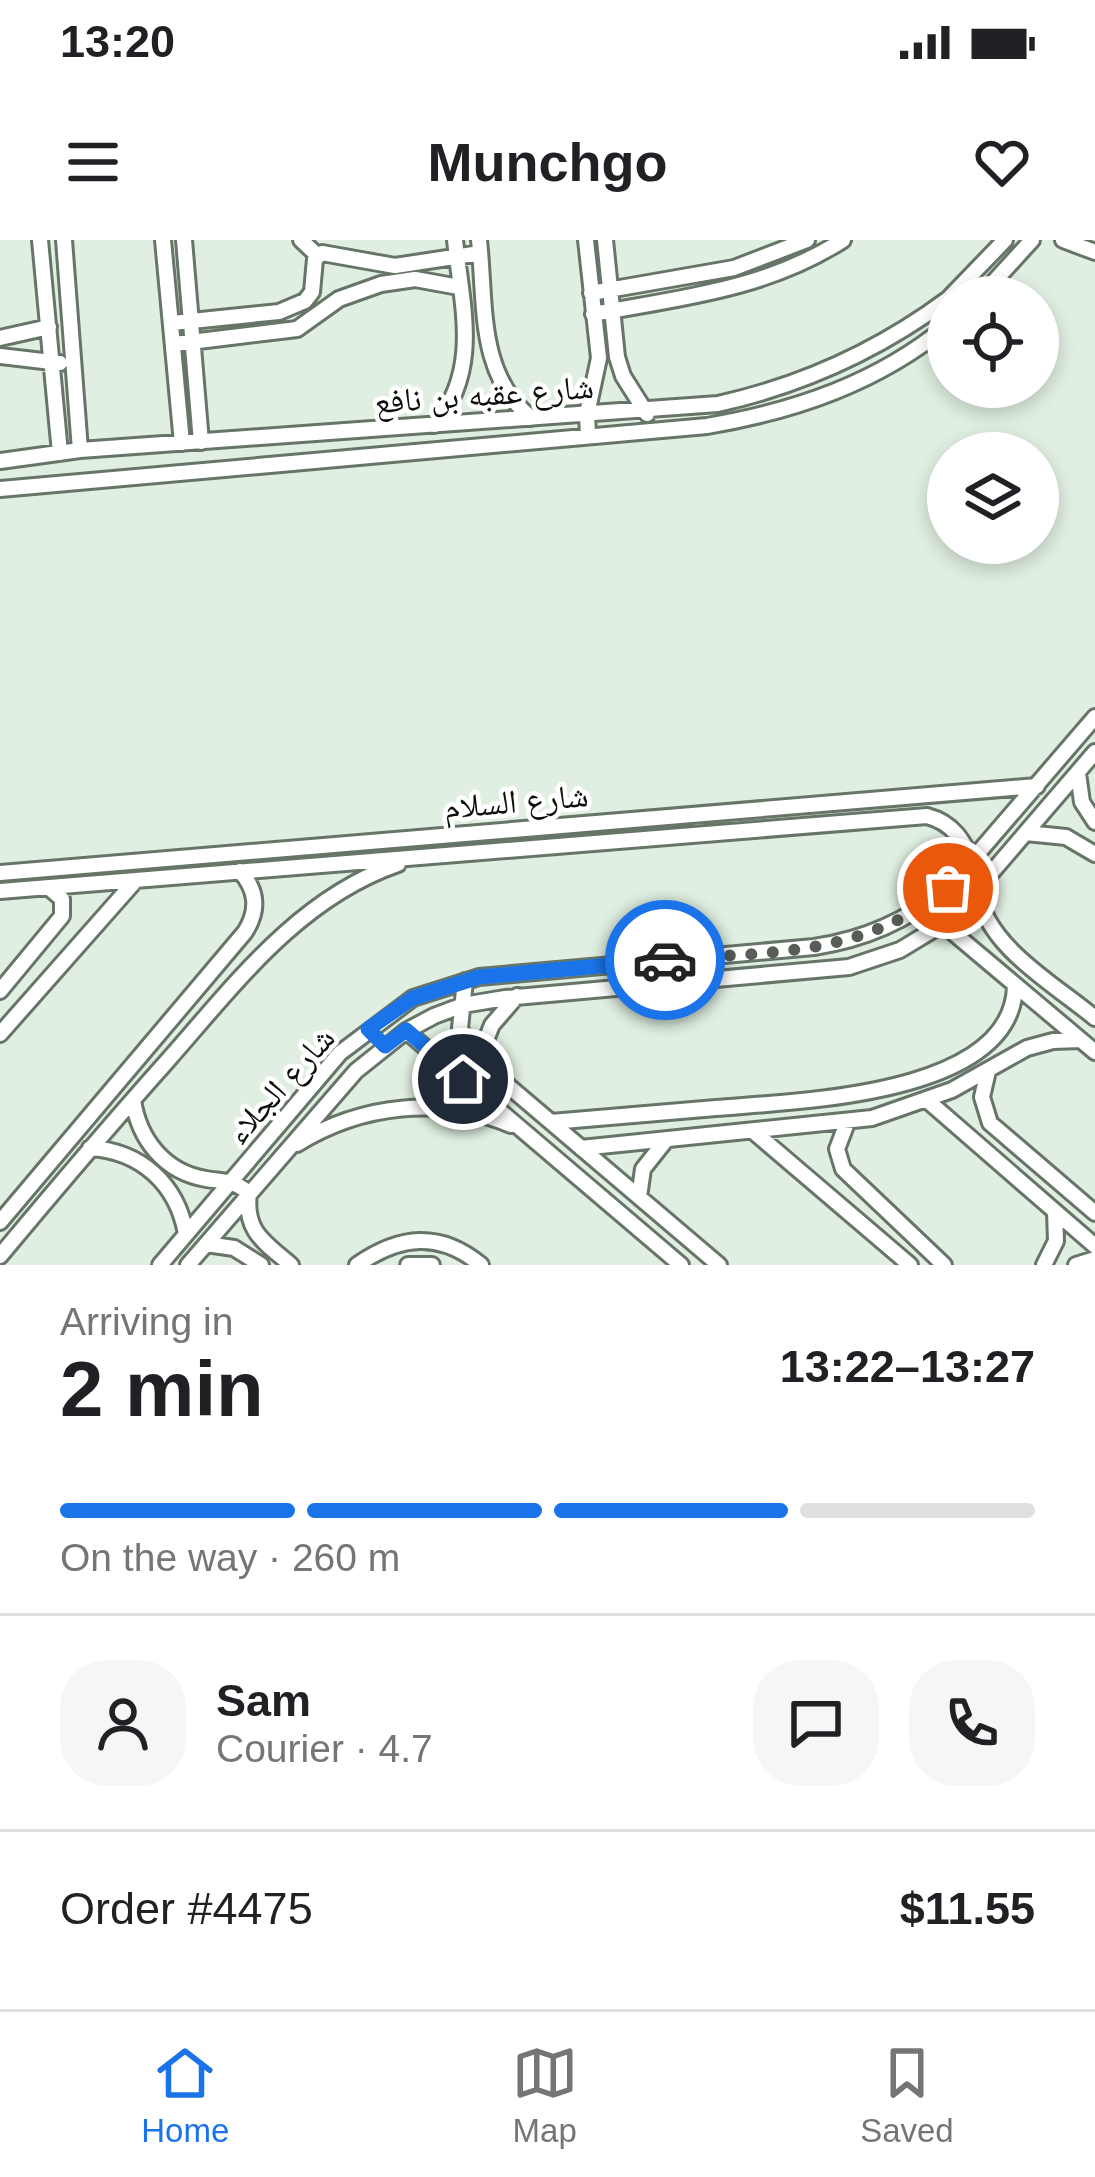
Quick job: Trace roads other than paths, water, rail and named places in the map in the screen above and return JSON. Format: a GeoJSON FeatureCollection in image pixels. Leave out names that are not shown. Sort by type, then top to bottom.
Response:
{"type":"FeatureCollection","features":[{"type":"Feature","properties":{"kind":"street"},"geometry":{"type":"LineString","coordinates":[[40,240],[60,453]]}},
{"type":"Feature","properties":{"kind":"street"},"geometry":{"type":"LineString","coordinates":[[64,240],[80,450]]}},
{"type":"Feature","properties":{"kind":"street"},"geometry":{"type":"LineString","coordinates":[[163,240],[182,443]]}},
{"type":"Feature","properties":{"kind":"street"},"geometry":{"type":"LineString","coordinates":[[184,240],[202,442]]}},
{"type":"Feature","properties":{"kind":"street"},"geometry":{"type":"LineString","coordinates":[[301,240],[395,266],[479,246],[490,356],[498,381],[531,418]]}},
{"type":"Feature","properties":{"kind":"street"},"geometry":{"type":"LineString","coordinates":[[586,240],[599,358],[586,414],[587,436]]}},
{"type":"Feature","properties":{"kind":"street"},"geometry":{"type":"LineString","coordinates":[[605,240],[623,376],[647,410],[650,430]]}},
{"type":"Feature","properties":{"kind":"street"},"geometry":{"type":"LineString","coordinates":[[593,314],[737,288],[808,262],[843,240]]}},
{"type":"Feature","properties":{"kind":"street","name":"شارع عقبه بن نافع"},"geometry":{"type":"LineString","coordinates":[[970,276],[1005,240]]}},
{"type":"Feature","properties":{"kind":"street"},"geometry":{"type":"LineString","coordinates":[[999,276],[1032,240]]}},
{"type":"Feature","properties":{"kind":"street"},"geometry":{"type":"LineString","coordinates":[[1063,240],[1095,252]]}},
{"type":"Feature","properties":{"kind":"street"},"geometry":{"type":"LineString","coordinates":[[591,293],[734,268],[798,242]]}},
{"type":"Feature","properties":{"kind":"street"},"geometry":{"type":"LineString","coordinates":[[435,425],[450,406],[465,368],[456,248]]}},
{"type":"Feature","properties":{"kind":"street"},"geometry":{"type":"LineString","coordinates":[[172,323],[279,312],[304,301],[312,292],[326,250]]}},
{"type":"Feature","properties":{"kind":"street"},"geometry":{"type":"LineString","coordinates":[[174,344],[282,333],[310,322],[325,307],[381,284],[415,279],[459,286]]}},
{"type":"Feature","properties":{"kind":"street"},"geometry":{"type":"LineString","coordinates":[[312,292],[325,307]]}},
{"type":"Feature","properties":{"kind":"street","name":"شارع عقبه بن نافع"},"geometry":{"type":"LineString","coordinates":[[0,461],[80,450],[718,404],[781,390],[840,366],[927,312]]}},
{"type":"Feature","properties":{"kind":"street"},"geometry":{"type":"LineString","coordinates":[[0,338],[49,327]]}},
{"type":"Feature","properties":{"kind":"street","name":"شارع عقبه بن نافع"},"geometry":{"type":"LineString","coordinates":[[0,489],[758,417],[807,403],[900,359],[927,340]]}},
{"type":"Feature","properties":{"kind":"street"},"geometry":{"type":"LineString","coordinates":[[0,356],[72,362]]}},
{"type":"Feature","properties":{"kind":"street","name":"شارع الجلاء"},"geometry":{"type":"LineString","coordinates":[[160,1265],[340,1053],[413,998],[465,981],[850,941],[886,929],[948,888],[1095,717]]}},
{"type":"Feature","properties":{"kind":"street","name":"شارع الجلاء"},"geometry":{"type":"LineString","coordinates":[[188,1265],[356,1071],[406,1030],[463,1005],[849,967],[900,950],[943,924],[980,887],[1095,752]]}},
{"type":"Feature","properties":{"kind":"street"},"geometry":{"type":"LineString","coordinates":[[1078,773],[1082,802],[1095,822]]}},
{"type":"Feature","properties":{"kind":"street","name":"شارع السلام"},"geometry":{"type":"LineString","coordinates":[[0,873],[1037,786]]}},
{"type":"Feature","properties":{"kind":"street","name":"شارع السلام"},"geometry":{"type":"LineString","coordinates":[[0,891],[927,815],[950,825],[973,860],[984,916],[999,939],[1095,1018]]}},
{"type":"Feature","properties":{"kind":"street"},"geometry":{"type":"LineString","coordinates":[[1026,833],[1066,837],[1095,854]]}},
{"type":"Feature","properties":{"kind":"street"},"geometry":{"type":"LineString","coordinates":[[0,1256],[249,968],[300,919],[360,880],[427,856],[425,836]]}},
{"type":"Feature","properties":{"kind":"street"},"geometry":{"type":"LineString","coordinates":[[0,1222],[245,932],[254,915],[254,896],[240,871]]}},
{"type":"Feature","properties":{"kind":"street"},"geometry":{"type":"LineString","coordinates":[[0,1034],[136,879]]}},
{"type":"Feature","properties":{"kind":"street"},"geometry":{"type":"LineString","coordinates":[[0,991],[62,916],[62,899],[48,887]]}},
{"type":"Feature","properties":{"kind":"street"},"geometry":{"type":"LineString","coordinates":[[943,924],[1095,1052]]}},
{"type":"Feature","properties":{"kind":"street"},"geometry":{"type":"LineString","coordinates":[[465,981],[461,1035],[478,1060],[719,1265]]}},
{"type":"Feature","properties":{"kind":"street"},"geometry":{"type":"LineString","coordinates":[[551,1122],[835,1098],[897,1087],[953,1064],[994,1036],[1011,1013],[1016,985]]}},
{"type":"Feature","properties":{"kind":"street"},"geometry":{"type":"LineString","coordinates":[[478,1060],[492,1025],[517,997]]}},
{"type":"Feature","properties":{"kind":"street"},"geometry":{"type":"LineString","coordinates":[[368,1029],[385,1046]]}},
{"type":"Feature","properties":{"kind":"street"},"geometry":{"type":"LineString","coordinates":[[406,1030],[666,1259],[680,1265]]}},
{"type":"Feature","properties":{"kind":"street"},"geometry":{"type":"LineString","coordinates":[[581,1148],[847,1123],[928,1101],[1027,1048],[1053,1040],[1081,1040]]}},
{"type":"Feature","properties":{"kind":"street"},"geometry":{"type":"LineString","coordinates":[[988,1071],[982,1097],[990,1123],[1095,1213]]}},
{"type":"Feature","properties":{"kind":"street"},"geometry":{"type":"LineString","coordinates":[[133,1100],[140,1127],[165,1161],[190,1175],[232,1179],[249,1193],[247,1213],[252,1226],[290,1265]]}},
{"type":"Feature","properties":{"kind":"street"},"geometry":{"type":"LineString","coordinates":[[928,1101],[1095,1246]]}},
{"type":"Feature","properties":{"kind":"street"},"geometry":{"type":"LineString","coordinates":[[282,1154],[341,1122],[406,1108],[464,1111],[519,1128]]}},
{"type":"Feature","properties":{"kind":"street"},"geometry":{"type":"LineString","coordinates":[[847,1123],[838,1142],[843,1169],[944,1265]]}},
{"type":"Feature","properties":{"kind":"street"},"geometry":{"type":"LineString","coordinates":[[754,1132],[910,1265]]}},
{"type":"Feature","properties":{"kind":"street"},"geometry":{"type":"LineString","coordinates":[[639,1197],[647,1161],[666,1140]]}},
{"type":"Feature","properties":{"kind":"street"},"geometry":{"type":"LineString","coordinates":[[90,1148],[118,1152],[155,1173],[179,1207],[186,1234]]}},
{"type":"Feature","properties":{"kind":"street"},"geometry":{"type":"LineString","coordinates":[[1044,1265],[1056,1241],[1055,1211]]}},
{"type":"Feature","properties":{"kind":"street"},"geometry":{"type":"LineString","coordinates":[[368,1262],[401,1242],[428,1239],[459,1248],[481,1265]]}},
{"type":"Feature","properties":{"kind":"street"},"geometry":{"type":"LineString","coordinates":[[206,1244],[234,1248],[261,1265]]}},
{"type":"Feature","properties":{"kind":"street"},"geometry":{"type":"LineString","coordinates":[[1076,1265],[1095,1259]]}},
{"type":"Feature","properties":{"kind":"street"},"geometry":{"type":"LineString","coordinates":[[408,1265],[432,1265]]}}]}
